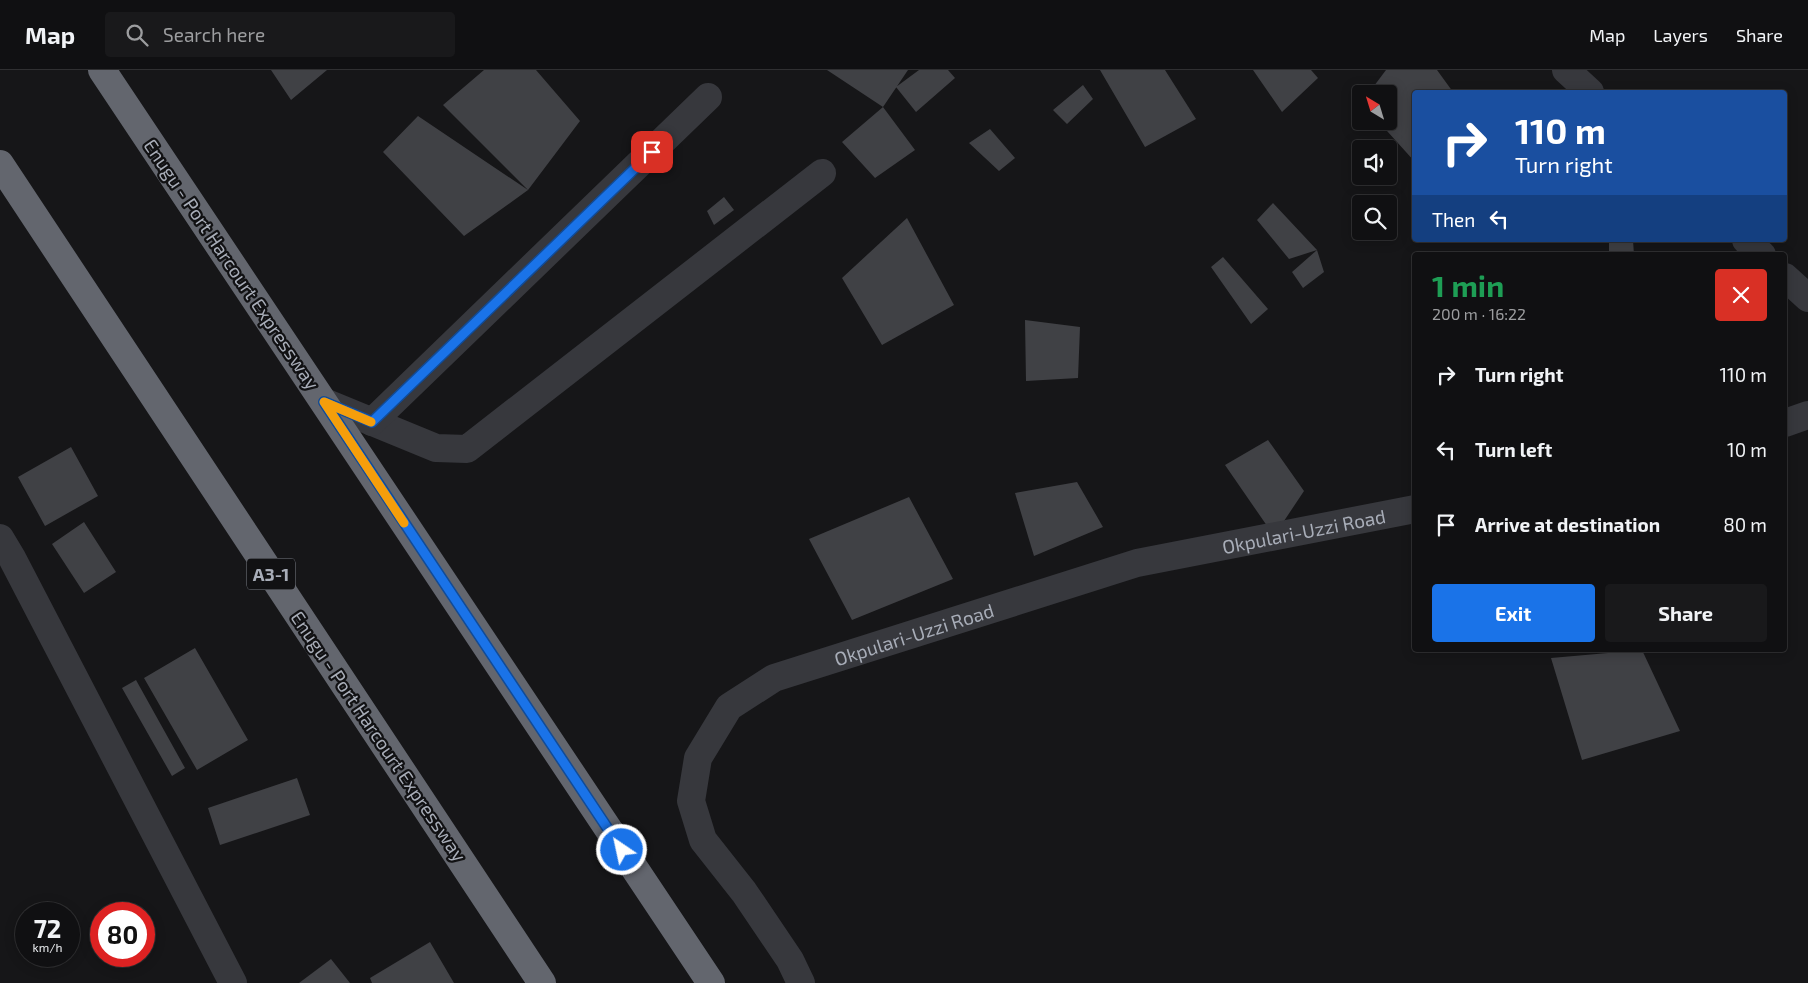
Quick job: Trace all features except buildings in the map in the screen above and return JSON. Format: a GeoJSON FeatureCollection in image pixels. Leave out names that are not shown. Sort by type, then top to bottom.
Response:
{"type":"FeatureCollection","features":[{"type":"Feature","properties":{"kind":"highway","name":"Enugu - Port Harcourt Expressway"},"geometry":{"type":"LineString","coordinates":[[102,70],[710,983]]}},
{"type":"Feature","properties":{"kind":"highway","name":"Enugu - Port Harcourt Expressway"},"geometry":{"type":"LineString","coordinates":[[0,164],[542,983]]}},
{"type":"Feature","properties":{"kind":"street"},"geometry":{"type":"LineString","coordinates":[[1566,70],[1588,90]]}},
{"type":"Feature","properties":{"kind":"street"},"geometry":{"type":"LineString","coordinates":[[372,422],[708,97]]}},
{"type":"Feature","properties":{"kind":"street"},"geometry":{"type":"LineString","coordinates":[[324,402],[436,448],[467,449],[822,173]]}},
{"type":"Feature","properties":{"kind":"street"},"geometry":{"type":"LineString","coordinates":[[1748,242],[1759,252]]}},
{"type":"Feature","properties":{"kind":"street"},"geometry":{"type":"LineString","coordinates":[[1787,279],[1808,298]]}},
{"type":"Feature","properties":{"kind":"street"},"geometry":{"type":"LineString","coordinates":[[1787,422],[1808,415]]}},
{"type":"Feature","properties":{"kind":"street","name":"Okpulari-Uzzi Road"},"geometry":{"type":"LineString","coordinates":[[801,983],[790,960],[744,892],[703,840],[691,801],[698,758],[729,707],[774,678],[1137,562],[1412,510]]}},
{"type":"Feature","properties":{"kind":"street"},"geometry":{"type":"LineString","coordinates":[[0,538],[233,983]]}},
{"type":"Feature","properties":{"kind":"slow traffic"},"geometry":{"type":"LineString","coordinates":[[371,422],[324,402],[404,523]]}},
{"type":"Feature","properties":{"kind":"route"},"geometry":{"type":"LineString","coordinates":[[622,850],[324,402],[372,422],[652,152]]}}]}
